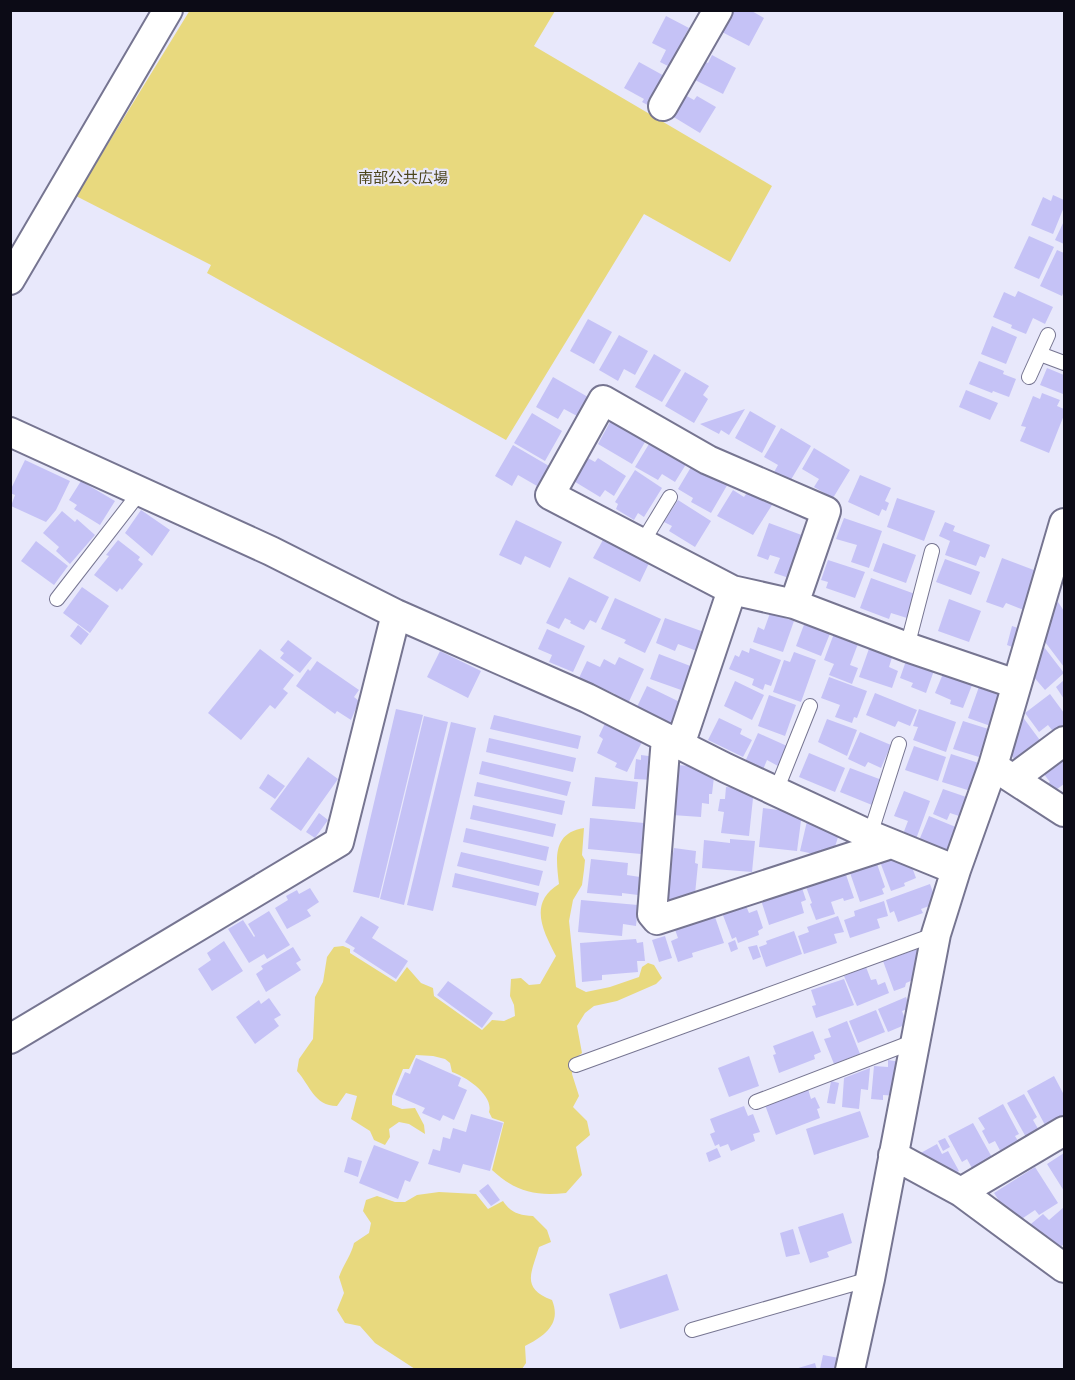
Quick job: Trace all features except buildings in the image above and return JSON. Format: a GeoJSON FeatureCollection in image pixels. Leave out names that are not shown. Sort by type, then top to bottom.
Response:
{"type":"FeatureCollection","features":[{"type":"Feature","properties":{"kind":"street"},"geometry":{"type":"LineString","coordinates":[[10,280],[168,10]]}},
{"type":"Feature","properties":{"kind":"street"},"geometry":{"type":"LineString","coordinates":[[663,106],[718,10]]}},
{"type":"Feature","properties":{"kind":"street"},"geometry":{"type":"LineString","coordinates":[[794,604],[826,511],[708,460],[603,400],[550,495],[732,590],[794,604],[907,647],[1016,684]]}},
{"type":"Feature","properties":{"kind":"street"},"geometry":{"type":"LineString","coordinates":[[10,432],[271,551],[396,614],[587,698],[726,768],[881,840],[956,870]]}},
{"type":"Feature","properties":{"kind":"street"},"geometry":{"type":"LineString","coordinates":[[850,1370],[870,1278],[936,934],[956,870],[1003,773],[1016,684],[1065,523]]}},
{"type":"Feature","properties":{"kind":"street"},"geometry":{"type":"LineString","coordinates":[[732,590],[673,741],[652,914],[657,920],[881,840]]}},
{"type":"Feature","properties":{"kind":"street"},"geometry":{"type":"LineString","coordinates":[[10,1039],[339,842],[396,614]]}},
{"type":"Feature","properties":{"kind":"street"},"geometry":{"type":"LineString","coordinates":[[1003,773],[1065,741]]}},
{"type":"Feature","properties":{"kind":"street"},"geometry":{"type":"LineString","coordinates":[[1003,773],[1065,812]]}},
{"type":"Feature","properties":{"kind":"street"},"geometry":{"type":"LineString","coordinates":[[961,1192],[1065,1131]]}},
{"type":"Feature","properties":{"kind":"street"},"geometry":{"type":"LineString","coordinates":[[893,1155],[961,1192],[1065,1268]]}},
{"type":"Feature","properties":{"kind":"lane"},"geometry":{"type":"LineString","coordinates":[[1029,376],[1048,335]]}},
{"type":"Feature","properties":{"kind":"lane"},"geometry":{"type":"LineString","coordinates":[[1040,354],[1065,363]]}},
{"type":"Feature","properties":{"kind":"lane"},"geometry":{"type":"LineString","coordinates":[[57,598],[140,492]]}},
{"type":"Feature","properties":{"kind":"lane"},"geometry":{"type":"LineString","coordinates":[[642,543],[670,497]]}},
{"type":"Feature","properties":{"kind":"lane"},"geometry":{"type":"LineString","coordinates":[[907,647],[933,551]]}},
{"type":"Feature","properties":{"kind":"lane"},"geometry":{"type":"LineString","coordinates":[[776,791],[810,706]]}},
{"type":"Feature","properties":{"kind":"lane"},"geometry":{"type":"LineString","coordinates":[[881,840],[899,744]]}},
{"type":"Feature","properties":{"kind":"lane"},"geometry":{"type":"LineString","coordinates":[[576,1065],[936,934]]}},
{"type":"Feature","properties":{"kind":"lane"},"geometry":{"type":"LineString","coordinates":[[756,1102],[915,1041]]}},
{"type":"Feature","properties":{"kind":"lane"},"geometry":{"type":"LineString","coordinates":[[692,1330],[870,1278]]}},
{"type":"Feature","properties":{"kind":"green space","name":"南部公共広場"},"geometry":{"type":"Polygon","coordinates":[[[190,10],[555,11],[534,46],[772,186],[730,262],[644,214],[506,440],[207,273],[211,265],[76,196],[190,10]]]}},
{"type":"Feature","properties":{"kind":"green space"},"geometry":{"type":"Polygon","coordinates":[[[584,828],[582,855],[585,860],[582,885],[573,900],[569,921],[576,987],[586,992],[610,987],[639,977],[642,967],[648,963],[654,965],[662,978],[656,984],[617,1001],[594,1006],[585,1013],[577,1026],[582,1053],[573,1060],[572,1074],[579,1096],[573,1107],[587,1121],[590,1135],[576,1147],[582,1175],[566,1193],[545,1194],[526,1191],[509,1183],[492,1170],[504,1122],[492,1118],[483,1094],[465,1078],[452,1072],[450,1063],[445,1059],[416,1055],[409,1069],[403,1069],[392,1096],[392,1105],[402,1109],[415,1108],[424,1125],[425,1134],[409,1124],[399,1122],[389,1129],[390,1137],[385,1145],[374,1140],[370,1131],[351,1119],[357,1096],[346,1093],[337,1106],[323,1102],[313,1094],[297,1071],[299,1059],[313,1039],[315,997],[323,982],[327,957],[334,947],[343,946],[350,949],[350,953],[396,982],[407,967],[421,983],[433,988],[434,996],[482,1030],[492,1020],[504,1021],[515,1016],[510,996],[511,979],[521,978],[529,985],[540,984],[556,956],[543,927],[541,909],[549,892],[559,884],[557,857],[561,841],[566,835],[584,828]]]}},
{"type":"Feature","properties":{"kind":"green space"},"geometry":{"type":"Polygon","coordinates":[[[439,1192],[476,1194],[488,1209],[503,1201],[516,1213],[533,1216],[547,1230],[551,1242],[539,1247],[531,1278],[535,1290],[552,1300],[555,1316],[545,1333],[525,1346],[526,1363],[522,1369],[415,1369],[375,1343],[360,1326],[345,1323],[337,1310],[344,1293],[339,1277],[354,1243],[369,1233],[371,1223],[363,1211],[366,1200],[377,1196],[395,1202],[405,1202],[417,1195],[439,1192]]]}}]}
